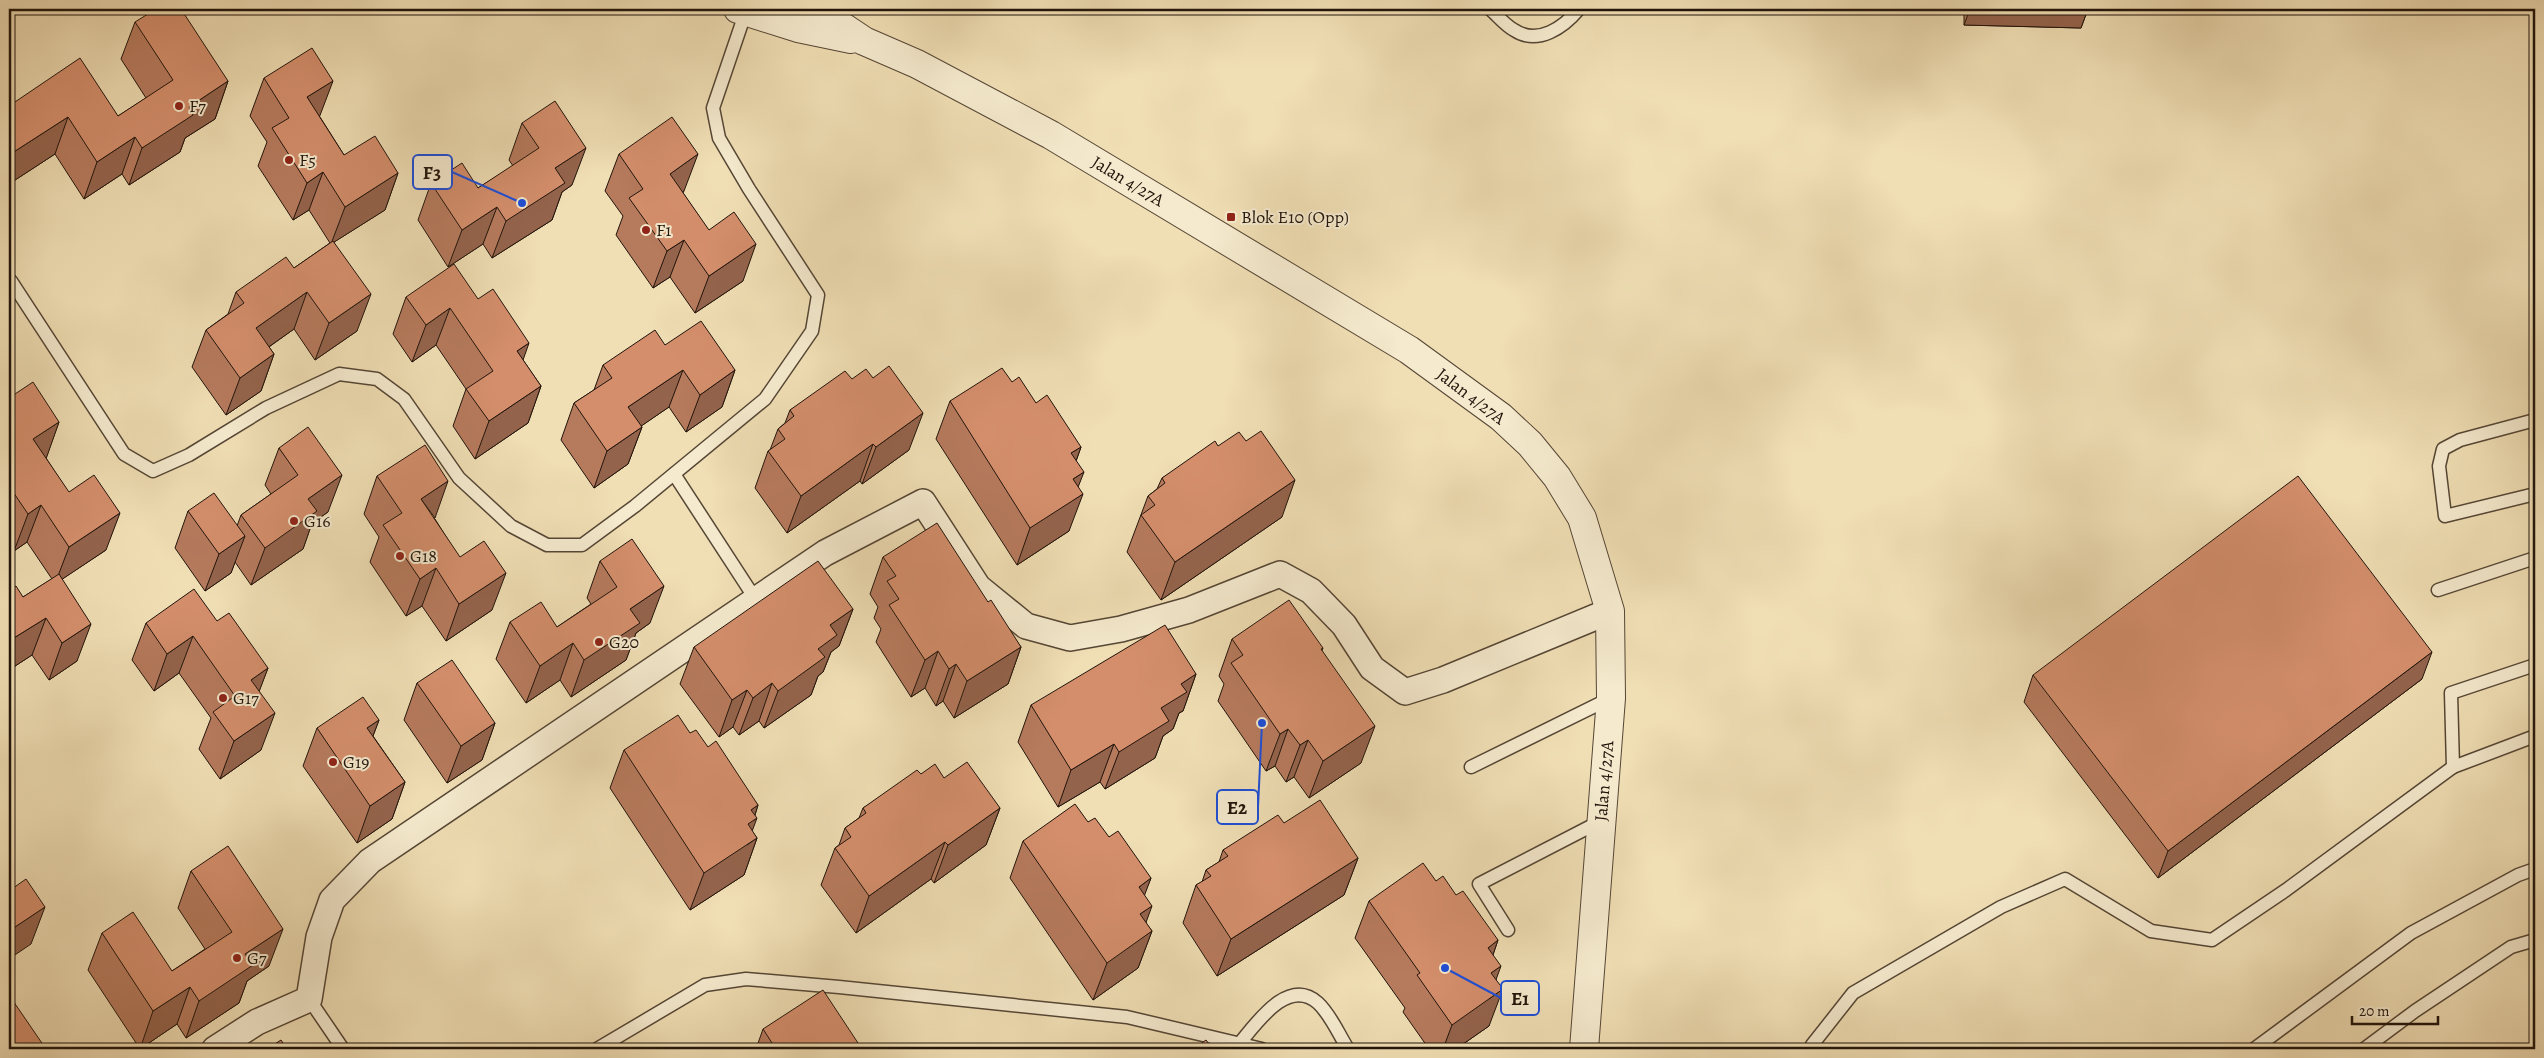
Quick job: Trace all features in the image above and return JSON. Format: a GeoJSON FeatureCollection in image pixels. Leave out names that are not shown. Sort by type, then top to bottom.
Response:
{"type":"FeatureCollection","features":[{"type":"Feature","properties":{"kind":"street","name":"Jalan 4/27A"},"geometry":{"type":"LineString","coordinates":[[816,9],[864,41],[917,64],[1051,135],[1409,350],[1481,401],[1530,444],[1557,477],[1582,518],[1610,611],[1611,698],[1584,1049]]}},
{"type":"Feature","properties":{"kind":"street","name":"Jalan 4/27A"},"geometry":{"type":"LineString","coordinates":[[742,10],[798,28],[864,41]]}},
{"type":"Feature","properties":{"kind":"street"},"geometry":{"type":"LineString","coordinates":[[215,1049],[257,1022],[309,999],[319,937],[332,900],[370,861],[825,553],[923,502],[978,586],[1026,626],[1070,638],[1121,629],[1190,610],[1280,574],[1311,590],[1344,625],[1372,668],[1405,692],[1443,680],[1610,611]]}},
{"type":"Feature","properties":{"kind":"lane"},"geometry":{"type":"LineString","coordinates":[[1490,9],[1514,31],[1542,37],[1560,27],[1580,9]]}},
{"type":"Feature","properties":{"kind":"lane"},"geometry":{"type":"LineString","coordinates":[[9,282],[11,281],[124,454],[153,471],[189,455],[266,408],[339,374],[377,379],[404,399],[459,478],[511,526],[547,545],[582,545],[674,474],[765,399],[812,331],[818,295],[749,189],[719,138],[712,108],[742,10]]}},
{"type":"Feature","properties":{"kind":"lane"},"geometry":{"type":"LineString","coordinates":[[2535,420],[2460,440],[2443,449],[2439,466],[2445,516],[2535,494]]}},
{"type":"Feature","properties":{"kind":"lane"},"geometry":{"type":"LineString","coordinates":[[674,474],[756,600]]}},
{"type":"Feature","properties":{"kind":"lane"},"geometry":{"type":"LineString","coordinates":[[2438,590],[2535,558]]}},
{"type":"Feature","properties":{"kind":"lane"},"geometry":{"type":"LineString","coordinates":[[2453,767],[2451,693],[2535,665]]}},
{"type":"Feature","properties":{"kind":"lane"},"geometry":{"type":"LineString","coordinates":[[1471,767],[1611,698]]}},
{"type":"Feature","properties":{"kind":"lane"},"geometry":{"type":"LineString","coordinates":[[1812,1049],[1812,1045],[1853,993],[2001,907],[2065,878],[2150,931],[2212,940],[2286,890],[2453,767],[2535,736]]}},
{"type":"Feature","properties":{"kind":"lane"},"geometry":{"type":"LineString","coordinates":[[1508,930],[1479,884],[1601,821]]}},
{"type":"Feature","properties":{"kind":"lane"},"geometry":{"type":"LineString","coordinates":[[2254,1049],[2411,933],[2518,875],[2535,869]]}},
{"type":"Feature","properties":{"kind":"lane"},"geometry":{"type":"LineString","coordinates":[[2364,1049],[2415,1011],[2511,947],[2535,940]]}},
{"type":"Feature","properties":{"kind":"lane"},"geometry":{"type":"LineString","coordinates":[[597,1049],[705,985],[746,980],[839,986],[1127,1017],[1262,1049]]}},
{"type":"Feature","properties":{"kind":"lane"},"geometry":{"type":"LineString","coordinates":[[1243,1046],[1277,1002],[1293,996],[1310,998],[1320,1004],[1348,1049]]}},
{"type":"Feature","properties":{"kind":"lane"},"geometry":{"type":"LineString","coordinates":[[309,999],[343,1049]]}},
{"type":"Feature","properties":{"kind":"building"},"geometry":{"type":"Polygon","coordinates":[[[156,9],[181,9],[228,81],[189,107],[193,115],[142,148],[135,137],[97,162],[68,117],[9,155],[9,106],[80,58],[118,116],[173,80],[135,22],[156,9]]]}},
{"type":"Feature","properties":{"kind":"building"},"geometry":{"type":"Polygon","coordinates":[[[312,48],[333,81],[307,97],[344,155],[375,136],[398,173],[345,207],[323,172],[307,183],[272,128],[289,118],[264,78],[312,48]]]}},
{"type":"Feature","properties":{"kind":"building"},"geometry":{"type":"Polygon","coordinates":[[[555,101],[586,148],[555,168],[565,183],[506,221],[497,207],[462,230],[431,183],[462,163],[478,188],[539,148],[522,123],[555,101]]]}},
{"type":"Feature","properties":{"kind":"building"},"geometry":{"type":"Polygon","coordinates":[[[672,117],[698,154],[670,174],[709,230],[734,212],[756,244],[709,276],[684,240],[667,251],[629,198],[643,189],[619,154],[672,117]]]}},
{"type":"Feature","properties":{"kind":"building"},"geometry":{"type":"Polygon","coordinates":[[[333,241],[371,294],[329,323],[307,292],[256,328],[274,354],[240,378],[206,330],[244,303],[236,292],[286,257],[294,268],[333,241]]]}},
{"type":"Feature","properties":{"kind":"building"},"geometry":{"type":"Polygon","coordinates":[[[454,264],[478,299],[493,289],[529,343],[517,351],[541,386],[489,421],[466,389],[493,371],[450,308],[426,325],[406,297],[454,264]]]}},
{"type":"Feature","properties":{"kind":"building"},"geometry":{"type":"Polygon","coordinates":[[[701,321],[735,370],[700,395],[683,370],[628,407],[642,427],[607,451],[574,403],[612,378],[603,365],[655,330],[665,345],[701,321]]]}},
{"type":"Feature","properties":{"kind":"building"},"geometry":{"type":"Polygon","coordinates":[[[889,366],[923,413],[876,447],[873,444],[801,496],[768,451],[785,439],[778,429],[794,416],[790,410],[845,371],[852,379],[866,369],[873,378],[889,366]]]}},
{"type":"Feature","properties":{"kind":"building"},"geometry":{"type":"Polygon","coordinates":[[[1002,368],[1012,382],[1019,377],[1036,403],[1047,395],[1081,447],[1071,453],[1084,472],[1073,479],[1083,494],[1030,528],[950,401],[1002,368]]]}},
{"type":"Feature","properties":{"kind":"building"},"geometry":{"type":"Polygon","coordinates":[[[33,382],[59,422],[33,439],[69,492],[94,475],[120,513],[69,547],[41,505],[28,514],[9,486],[9,398],[33,382]]]}},
{"type":"Feature","properties":{"kind":"building"},"geometry":{"type":"Polygon","coordinates":[[[308,427],[342,475],[308,499],[317,511],[265,548],[241,515],[298,475],[279,448],[308,427]]]}},
{"type":"Feature","properties":{"kind":"building"},"geometry":{"type":"Polygon","coordinates":[[[1261,431],[1295,480],[1175,562],[1141,515],[1155,505],[1148,496],[1165,483],[1162,478],[1215,441],[1218,446],[1239,432],[1246,441],[1261,431]]]}},
{"type":"Feature","properties":{"kind":"building"},"geometry":{"type":"Polygon","coordinates":[[[425,445],[448,481],[421,499],[460,557],[484,541],[506,573],[459,604],[436,568],[420,579],[383,525],[402,513],[377,476],[425,445]]]}},
{"type":"Feature","properties":{"kind":"building"},"geometry":{"type":"Polygon","coordinates":[[[2298,476],[2432,652],[2168,851],[2033,675],[2298,476]]]}},
{"type":"Feature","properties":{"kind":"building"},"geometry":{"type":"Polygon","coordinates":[[[214,493],[245,536],[219,554],[188,511],[214,493]]]}},
{"type":"Feature","properties":{"kind":"building"},"geometry":{"type":"Polygon","coordinates":[[[937,523],[988,602],[991,600],[1021,647],[967,681],[956,664],[949,669],[938,651],[925,660],[889,605],[899,599],[887,581],[896,576],[883,557],[937,523]]]}},
{"type":"Feature","properties":{"kind":"building"},"geometry":{"type":"Polygon","coordinates":[[[632,539],[664,586],[630,609],[640,623],[584,660],[573,643],[540,666],[510,622],[541,602],[557,627],[617,587],[600,561],[632,539]]]}},
{"type":"Feature","properties":{"kind":"building"},"geometry":{"type":"Polygon","coordinates":[[[818,561],[853,609],[830,625],[837,635],[818,649],[825,657],[778,691],[772,683],[753,698],[747,690],[732,700],[694,647],[818,561]]]}},
{"type":"Feature","properties":{"kind":"building"},"geometry":{"type":"Polygon","coordinates":[[[59,574],[91,624],[62,643],[46,618],[9,641],[9,591],[16,586],[23,597],[59,574]]]}},
{"type":"Feature","properties":{"kind":"building"},"geometry":{"type":"Polygon","coordinates":[[[194,589],[217,621],[229,613],[268,668],[251,680],[275,713],[234,741],[213,712],[235,696],[193,636],[167,654],[146,623],[194,589]]]}},
{"type":"Feature","properties":{"kind":"building"},"geometry":{"type":"Polygon","coordinates":[[[1289,600],[1375,726],[1323,761],[1308,740],[1300,745],[1288,729],[1280,734],[1231,663],[1243,655],[1232,639],[1289,600]]]}},
{"type":"Feature","properties":{"kind":"building"},"geometry":{"type":"Polygon","coordinates":[[[1165,625],[1196,674],[1181,684],[1187,692],[1161,708],[1169,721],[1119,752],[1114,744],[1071,770],[1031,705],[1165,625]]]}},
{"type":"Feature","properties":{"kind":"building"},"geometry":{"type":"Polygon","coordinates":[[[452,660],[495,723],[461,746],[417,683],[452,660]]]}},
{"type":"Feature","properties":{"kind":"building"},"geometry":{"type":"Polygon","coordinates":[[[363,697],[379,720],[367,728],[405,782],[370,806],[317,728],[363,697]]]}},
{"type":"Feature","properties":{"kind":"building"},"geometry":{"type":"Polygon","coordinates":[[[678,715],[690,733],[696,730],[708,747],[716,741],[758,805],[751,810],[757,818],[748,824],[757,838],[704,873],[624,750],[678,715]]]}},
{"type":"Feature","properties":{"kind":"building"},"geometry":{"type":"Polygon","coordinates":[[[967,762],[1000,808],[948,845],[945,842],[869,896],[835,848],[851,837],[845,828],[866,813],[863,808],[917,770],[921,774],[935,764],[944,778],[967,762]]]}},
{"type":"Feature","properties":{"kind":"building"},"geometry":{"type":"Polygon","coordinates":[[[1320,800],[1358,858],[1231,939],[1196,885],[1211,876],[1206,870],[1228,856],[1223,850],[1278,815],[1284,823],[1320,800]]]}},
{"type":"Feature","properties":{"kind":"building"},"geometry":{"type":"Polygon","coordinates":[[[1075,804],[1088,822],[1095,818],[1109,837],[1118,831],[1151,878],[1139,887],[1152,906],[1140,914],[1152,931],[1107,963],[1023,841],[1075,804]]]}},
{"type":"Feature","properties":{"kind":"building"},"geometry":{"type":"Polygon","coordinates":[[[228,846],[283,929],[245,954],[253,965],[199,1001],[190,987],[153,1011],[102,933],[133,912],[172,971],[232,932],[191,871],[228,846]]]}},
{"type":"Feature","properties":{"kind":"building"},"geometry":{"type":"Polygon","coordinates":[[[1423,863],[1436,881],[1443,876],[1456,895],[1463,891],[1498,940],[1488,948],[1501,966],[1491,973],[1503,989],[1452,1025],[1417,975],[1420,973],[1369,901],[1423,863]]]}},
{"type":"Feature","properties":{"kind":"building"},"geometry":{"type":"Polygon","coordinates":[[[26,879],[45,907],[9,931],[9,891],[26,879]]]}},
{"type":"Feature","properties":{"kind":"building"},"geometry":{"type":"Polygon","coordinates":[[[823,990],[862,1049],[769,1049],[774,1046],[763,1029],[823,990]]]}},
{"type":"Feature","properties":{"kind":"building"},"geometry":{"type":"Polygon","coordinates":[[[9,995],[46,1049],[9,1049],[9,995]]]}},
{"type":"Feature","properties":{"kind":"building"},"geometry":{"type":"Polygon","coordinates":[[[281,1040],[287,1049],[267,1049],[281,1040]]]}},
{"type":"Feature","properties":{"kind":"building"},"geometry":{"type":"Polygon","coordinates":[[[1206,1040],[1213,1049],[1193,1049],[1206,1040]]]}},
{"type":"Feature","properties":{"kind":"building"},"geometry":{"type":"Polygon","coordinates":[[[715,1044],[718,1049],[708,1049],[715,1044]]]}},
{"type":"Feature","properties":{"kind":"building"},"geometry":{"type":"Polygon","coordinates":[[[1080,1044],[1084,1049],[1072,1049],[1080,1044]]]}},
{"type":"Feature","properties":{"kind":"place","name":"F7"},"geometry":{"type":"Point","coordinates":[179,106]}},
{"type":"Feature","properties":{"kind":"place","name":"F5"},"geometry":{"type":"Point","coordinates":[289,160]}},
{"type":"Feature","properties":{"kind":"place","name":"F3"},"geometry":{"type":"Point","coordinates":[522,203]}},
{"type":"Feature","properties":{"kind":"place","name":"Blok E10 (Opp)"},"geometry":{"type":"Point","coordinates":[1231,217]}},
{"type":"Feature","properties":{"kind":"place","name":"F1"},"geometry":{"type":"Point","coordinates":[646,230]}},
{"type":"Feature","properties":{"kind":"place","name":"G16"},"geometry":{"type":"Point","coordinates":[294,521]}},
{"type":"Feature","properties":{"kind":"place","name":"G18"},"geometry":{"type":"Point","coordinates":[400,556]}},
{"type":"Feature","properties":{"kind":"place","name":"G20"},"geometry":{"type":"Point","coordinates":[599,642]}},
{"type":"Feature","properties":{"kind":"place","name":"G17"},"geometry":{"type":"Point","coordinates":[223,698]}},
{"type":"Feature","properties":{"kind":"place","name":"E2"},"geometry":{"type":"Point","coordinates":[1262,723]}},
{"type":"Feature","properties":{"kind":"place","name":"G19"},"geometry":{"type":"Point","coordinates":[333,762]}},
{"type":"Feature","properties":{"kind":"place","name":"G7"},"geometry":{"type":"Point","coordinates":[237,958]}},
{"type":"Feature","properties":{"kind":"place","name":"E1"},"geometry":{"type":"Point","coordinates":[1445,968]}}]}
